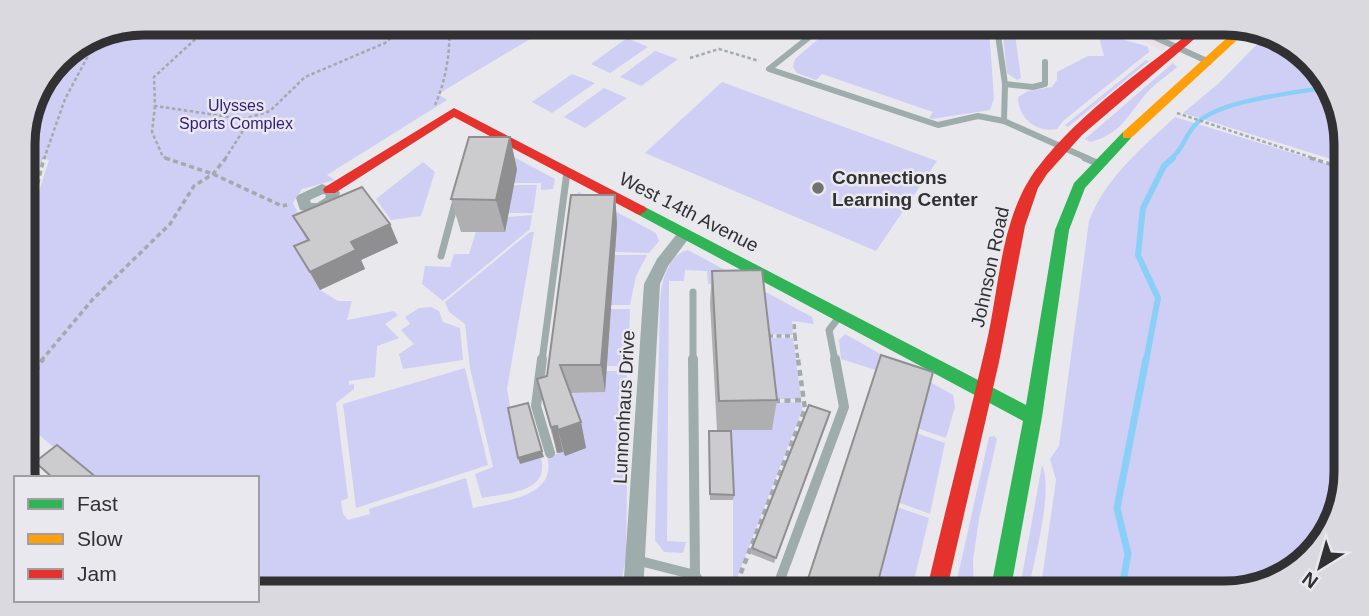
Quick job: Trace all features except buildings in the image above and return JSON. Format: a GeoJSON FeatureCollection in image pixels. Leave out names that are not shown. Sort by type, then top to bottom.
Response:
{"type":"FeatureCollection","features":[{"type":"Feature","properties":{"kind":"main road","name":"Johnson Road"},"geometry":{"type":"LineString","coordinates":[[939,581],[1023,209],[1041,172],[1062,147],[1194,35]]}},
{"type":"Feature","properties":{"kind":"main road"},"geometry":{"type":"LineString","coordinates":[[1002,581],[1034,417],[1062,230],[1075,194],[1097,163],[1236,36]]}},
{"type":"Feature","properties":{"kind":"main road","name":"West 14th Avenue"},"geometry":{"type":"LineString","coordinates":[[330,190],[454,113],[480,131],[567,172],[983,393],[1034,417]]}},
{"type":"Feature","properties":{"kind":"street","name":"West 14th Avenue"},"geometry":{"type":"LineString","coordinates":[[302,201],[311,191],[330,190]]}},
{"type":"Feature","properties":{"kind":"street","name":"Lunnonhaus Drive"},"geometry":{"type":"LineString","coordinates":[[634,581],[652,284],[662,263],[685,234]]}},
{"type":"Feature","properties":{"kind":"lane"},"geometry":{"type":"LineString","coordinates":[[812,35],[769,69],[938,125],[978,116],[1004,121],[1097,163]]}},
{"type":"Feature","properties":{"kind":"lane"},"geometry":{"type":"LineString","coordinates":[[998,35],[1005,84],[1004,121]]}},
{"type":"Feature","properties":{"kind":"lane"},"geometry":{"type":"LineString","coordinates":[[1152,35],[1209,62]]}},
{"type":"Feature","properties":{"kind":"lane"},"geometry":{"type":"LineString","coordinates":[[1005,84],[1033,87],[1045,84],[1045,62]]}},
{"type":"Feature","properties":{"kind":"lane"},"geometry":{"type":"LineString","coordinates":[[550,453],[536,406],[567,172]]}},
{"type":"Feature","properties":{"kind":"lane"},"geometry":{"type":"LineString","coordinates":[[440,256],[459,189]]}},
{"type":"Feature","properties":{"kind":"lane"},"geometry":{"type":"LineString","coordinates":[[693,292],[695,575],[699,581]]}},
{"type":"Feature","properties":{"kind":"lane"},"geometry":{"type":"LineString","coordinates":[[780,581],[845,407],[829,330],[840,316]]}},
{"type":"Feature","properties":{"kind":"lane"},"geometry":{"type":"LineString","coordinates":[[636,560],[695,575]]}},
{"type":"Feature","properties":{"kind":"path"},"geometry":{"type":"LineString","coordinates":[[200,35],[154,77],[155,106],[149,125],[157,150],[163,157],[212,174],[282,206],[302,201]]}},
{"type":"Feature","properties":{"kind":"path"},"geometry":{"type":"LineString","coordinates":[[155,106],[244,119],[270,111],[305,77],[373,49],[392,35]]}},
{"type":"Feature","properties":{"kind":"path"},"geometry":{"type":"LineString","coordinates":[[436,107],[435,101],[440,94],[450,35]]}},
{"type":"Feature","properties":{"kind":"path"},"geometry":{"type":"LineString","coordinates":[[1113,35],[1121,37]]}},
{"type":"Feature","properties":{"kind":"path"},"geometry":{"type":"LineString","coordinates":[[690,58],[719,49],[759,61],[769,60]]}},
{"type":"Feature","properties":{"kind":"path"},"geometry":{"type":"LineString","coordinates":[[35,196],[50,137],[91,50]]}},
{"type":"Feature","properties":{"kind":"path"},"geometry":{"type":"LineString","coordinates":[[1177,113],[1209,126],[1334,165]]}},
{"type":"Feature","properties":{"kind":"path"},"geometry":{"type":"LineString","coordinates":[[35,371],[47,352],[93,299],[127,269],[170,223],[194,186],[212,174],[238,144],[246,126],[244,119]]}},
{"type":"Feature","properties":{"kind":"path"},"geometry":{"type":"LineString","coordinates":[[738,581],[804,410],[794,322]]}},
{"type":"Feature","properties":{"kind":"path"},"geometry":{"type":"LineString","coordinates":[[762,336],[795,336]]}},
{"type":"Feature","properties":{"kind":"path"},"geometry":{"type":"LineString","coordinates":[[768,401],[803,400]]}},
{"type":"Feature","properties":{"kind":"shaded area"},"geometry":{"type":"Polygon","coordinates":[[[1133,35],[1181,35],[1162,51],[1133,35]]]}},
{"type":"Feature","properties":{"kind":"green space","name":"Ulysses Sports Complex"},"geometry":{"type":"Polygon","coordinates":[[[144,35],[537,35],[438,94],[447,100],[327,175],[335,180],[302,189],[293,203],[298,213],[306,215],[319,258],[320,290],[338,301],[352,301],[347,320],[394,311],[398,315],[385,324],[399,338],[377,346],[375,377],[349,381],[349,385],[354,384],[354,389],[336,403],[348,498],[341,501],[343,514],[348,520],[370,514],[369,509],[466,478],[473,508],[526,495],[544,481],[548,470],[547,456],[563,452],[565,455],[586,448],[547,393],[605,392],[606,371],[627,371],[623,483],[627,484],[626,557],[621,581],[259,581],[259,476],[88,476],[35,431],[35,204],[49,160],[43,158],[35,181],[35,137],[46,96],[72,62],[109,41],[144,35]]]}},
{"type":"Feature","properties":{"kind":"green space"},"geometry":{"type":"Polygon","coordinates":[[[823,35],[989,35],[994,98],[990,110],[932,119],[929,118],[933,112],[822,74],[816,80],[797,73],[793,67],[795,59],[823,35]]]}},
{"type":"Feature","properties":{"kind":"green space"},"geometry":{"type":"Polygon","coordinates":[[[1003,35],[1015,35],[1021,78],[1017,80],[1007,73],[1003,35]]]}},
{"type":"Feature","properties":{"kind":"green space"},"geometry":{"type":"Polygon","coordinates":[[[1099,35],[1143,45],[1148,47],[1149,52],[1063,121],[1057,129],[1042,129],[1025,117],[1018,97],[1028,91],[1052,87],[1057,80],[1057,72],[1088,56],[1104,56],[1099,35]]]}},
{"type":"Feature","properties":{"kind":"green space"},"geometry":{"type":"Polygon","coordinates":[[[627,38],[648,47],[610,73],[591,64],[627,38]]]}},
{"type":"Feature","properties":{"kind":"green space"},"geometry":{"type":"Polygon","coordinates":[[[1260,41],[1291,58],[1311,78],[1326,102],[1333,130],[1334,160],[1183,113],[1219,83],[1260,41]]]}},
{"type":"Feature","properties":{"kind":"green space"},"geometry":{"type":"Polygon","coordinates":[[[655,51],[678,59],[641,86],[620,77],[655,51]]]}},
{"type":"Feature","properties":{"kind":"green space"},"geometry":{"type":"Polygon","coordinates":[[[1146,60],[1149,61],[1068,127],[1065,125],[1146,60]]]}},
{"type":"Feature","properties":{"kind":"green space"},"geometry":{"type":"Polygon","coordinates":[[[1173,63],[1177,67],[1148,92],[1115,130],[1090,142],[1085,139],[1173,63]]]}},
{"type":"Feature","properties":{"kind":"green space"},"geometry":{"type":"Polygon","coordinates":[[[572,74],[595,83],[552,113],[532,102],[572,74]]]}},
{"type":"Feature","properties":{"kind":"green space"},"geometry":{"type":"Polygon","coordinates":[[[722,82],[937,161],[876,251],[645,153],[722,82]]]}},
{"type":"Feature","properties":{"kind":"green space"},"geometry":{"type":"Polygon","coordinates":[[[604,88],[627,98],[585,128],[564,117],[604,88]]]}},
{"type":"Feature","properties":{"kind":"green space"},"geometry":{"type":"Polygon","coordinates":[[[1175,117],[1334,166],[1332,493],[1326,514],[1315,532],[1285,532],[1285,562],[1260,575],[1232,581],[1042,581],[1056,480],[1050,459],[1059,446],[1089,221],[1096,205],[1115,177],[1137,152],[1175,117]]]}},
{"type":"Feature","properties":{"kind":"green space"},"geometry":{"type":"Polygon","coordinates":[[[486,142],[555,179],[553,189],[541,190],[541,183],[514,183],[486,142]]]}},
{"type":"Feature","properties":{"kind":"green space"},"geometry":{"type":"Polygon","coordinates":[[[423,162],[435,172],[421,216],[391,220],[376,199],[423,162]]]}},
{"type":"Feature","properties":{"kind":"green space"},"geometry":{"type":"Polygon","coordinates":[[[513,185],[537,185],[533,213],[508,213],[513,185]]]}},
{"type":"Feature","properties":{"kind":"green space"},"geometry":{"type":"Polygon","coordinates":[[[579,192],[656,233],[659,241],[649,253],[615,252],[584,200],[569,200],[579,192]]]}},
{"type":"Feature","properties":{"kind":"green space"},"geometry":{"type":"Polygon","coordinates":[[[532,215],[530,229],[443,301],[422,284],[425,266],[450,267],[454,254],[469,254],[476,232],[504,232],[507,217],[532,215]]]}},
{"type":"Feature","properties":{"kind":"green space"},"geometry":{"type":"Polygon","coordinates":[[[530,232],[534,232],[507,389],[520,463],[541,458],[542,470],[533,485],[482,498],[475,474],[493,467],[470,368],[465,324],[449,312],[445,302],[530,232]]]}},
{"type":"Feature","properties":{"kind":"green space"},"geometry":{"type":"Polygon","coordinates":[[[688,250],[812,317],[814,324],[792,321],[793,335],[762,334],[723,284],[708,284],[707,271],[685,270],[684,281],[669,281],[667,541],[686,542],[683,553],[664,552],[655,540],[661,295],[670,264],[688,250]]]}},
{"type":"Feature","properties":{"kind":"green space"},"geometry":{"type":"Polygon","coordinates":[[[615,255],[647,255],[636,276],[630,305],[611,305],[615,255]]]}},
{"type":"Feature","properties":{"kind":"green space"},"geometry":{"type":"Polygon","coordinates":[[[431,307],[439,311],[443,322],[460,328],[463,360],[403,369],[399,354],[414,344],[401,330],[410,324],[405,317],[419,308],[431,307]]]}},
{"type":"Feature","properties":{"kind":"green space"},"geometry":{"type":"Polygon","coordinates":[[[611,309],[630,309],[628,366],[607,366],[611,309]]]}},
{"type":"Feature","properties":{"kind":"green space"},"geometry":{"type":"Polygon","coordinates":[[[845,334],[953,395],[955,407],[946,438],[914,427],[898,377],[841,359],[839,340],[845,334]]]}},
{"type":"Feature","properties":{"kind":"green space"},"geometry":{"type":"Polygon","coordinates":[[[762,338],[793,338],[801,399],[768,399],[762,338]]]}},
{"type":"Feature","properties":{"kind":"green space"},"geometry":{"type":"Polygon","coordinates":[[[465,368],[488,465],[356,508],[343,404],[465,368]]]}},
{"type":"Feature","properties":{"kind":"green space"},"geometry":{"type":"Polygon","coordinates":[[[801,402],[802,410],[736,581],[716,581],[712,578],[733,578],[733,500],[726,430],[771,430],[769,403],[801,402]]]}},
{"type":"Feature","properties":{"kind":"green space"},"geometry":{"type":"Polygon","coordinates":[[[913,432],[945,443],[930,514],[895,501],[913,432]]]}},
{"type":"Feature","properties":{"kind":"green space"},"geometry":{"type":"Polygon","coordinates":[[[994,436],[997,439],[979,519],[973,560],[974,581],[957,581],[989,437],[994,436]]]}},
{"type":"Feature","properties":{"kind":"green space"},"geometry":{"type":"Polygon","coordinates":[[[1042,465],[1046,492],[1041,527],[1030,581],[1021,581],[1042,465]]]}},
{"type":"Feature","properties":{"kind":"green space"},"geometry":{"type":"Polygon","coordinates":[[[894,506],[929,518],[914,581],[874,581],[894,506]]]}},
{"type":"Feature","properties":{"kind":"waterway"},"geometry":{"type":"LineString","coordinates":[[1171,159],[1196,124],[1221,109],[1258,99],[1318,89]]}},
{"type":"Feature","properties":{"kind":"waterway"},"geometry":{"type":"LineString","coordinates":[[1146,361],[1158,298],[1138,255],[1143,208],[1164,166],[1173,158]]}},
{"type":"Feature","properties":{"kind":"waterway"},"geometry":{"type":"LineString","coordinates":[[1123,581],[1128,554],[1117,508],[1146,359]]}},
{"type":"Feature","properties":{"kind":"traffic: fast"},"geometry":{"type":"LineString","coordinates":[[1002,581],[1033,417],[1062,230],[1079,186],[1127,135]]}},
{"type":"Feature","properties":{"kind":"traffic: fast"},"geometry":{"type":"LineString","coordinates":[[640,210],[1033,417]]}},
{"type":"Feature","properties":{"kind":"traffic: slow"},"geometry":{"type":"LineString","coordinates":[[1127,135],[1235,36]]}},
{"type":"Feature","properties":{"kind":"traffic: jam"},"geometry":{"type":"LineString","coordinates":[[939,581],[991,362],[1012,247],[1032,188],[1058,151],[1077,132],[1193,35]]}},
{"type":"Feature","properties":{"kind":"traffic: jam"},"geometry":{"type":"LineString","coordinates":[[330,190],[454,112],[640,210]]}},
{"type":"Feature","properties":{"kind":"place","name":"Connections Learning Center"},"geometry":{"type":"Point","coordinates":[818,188]}}]}
